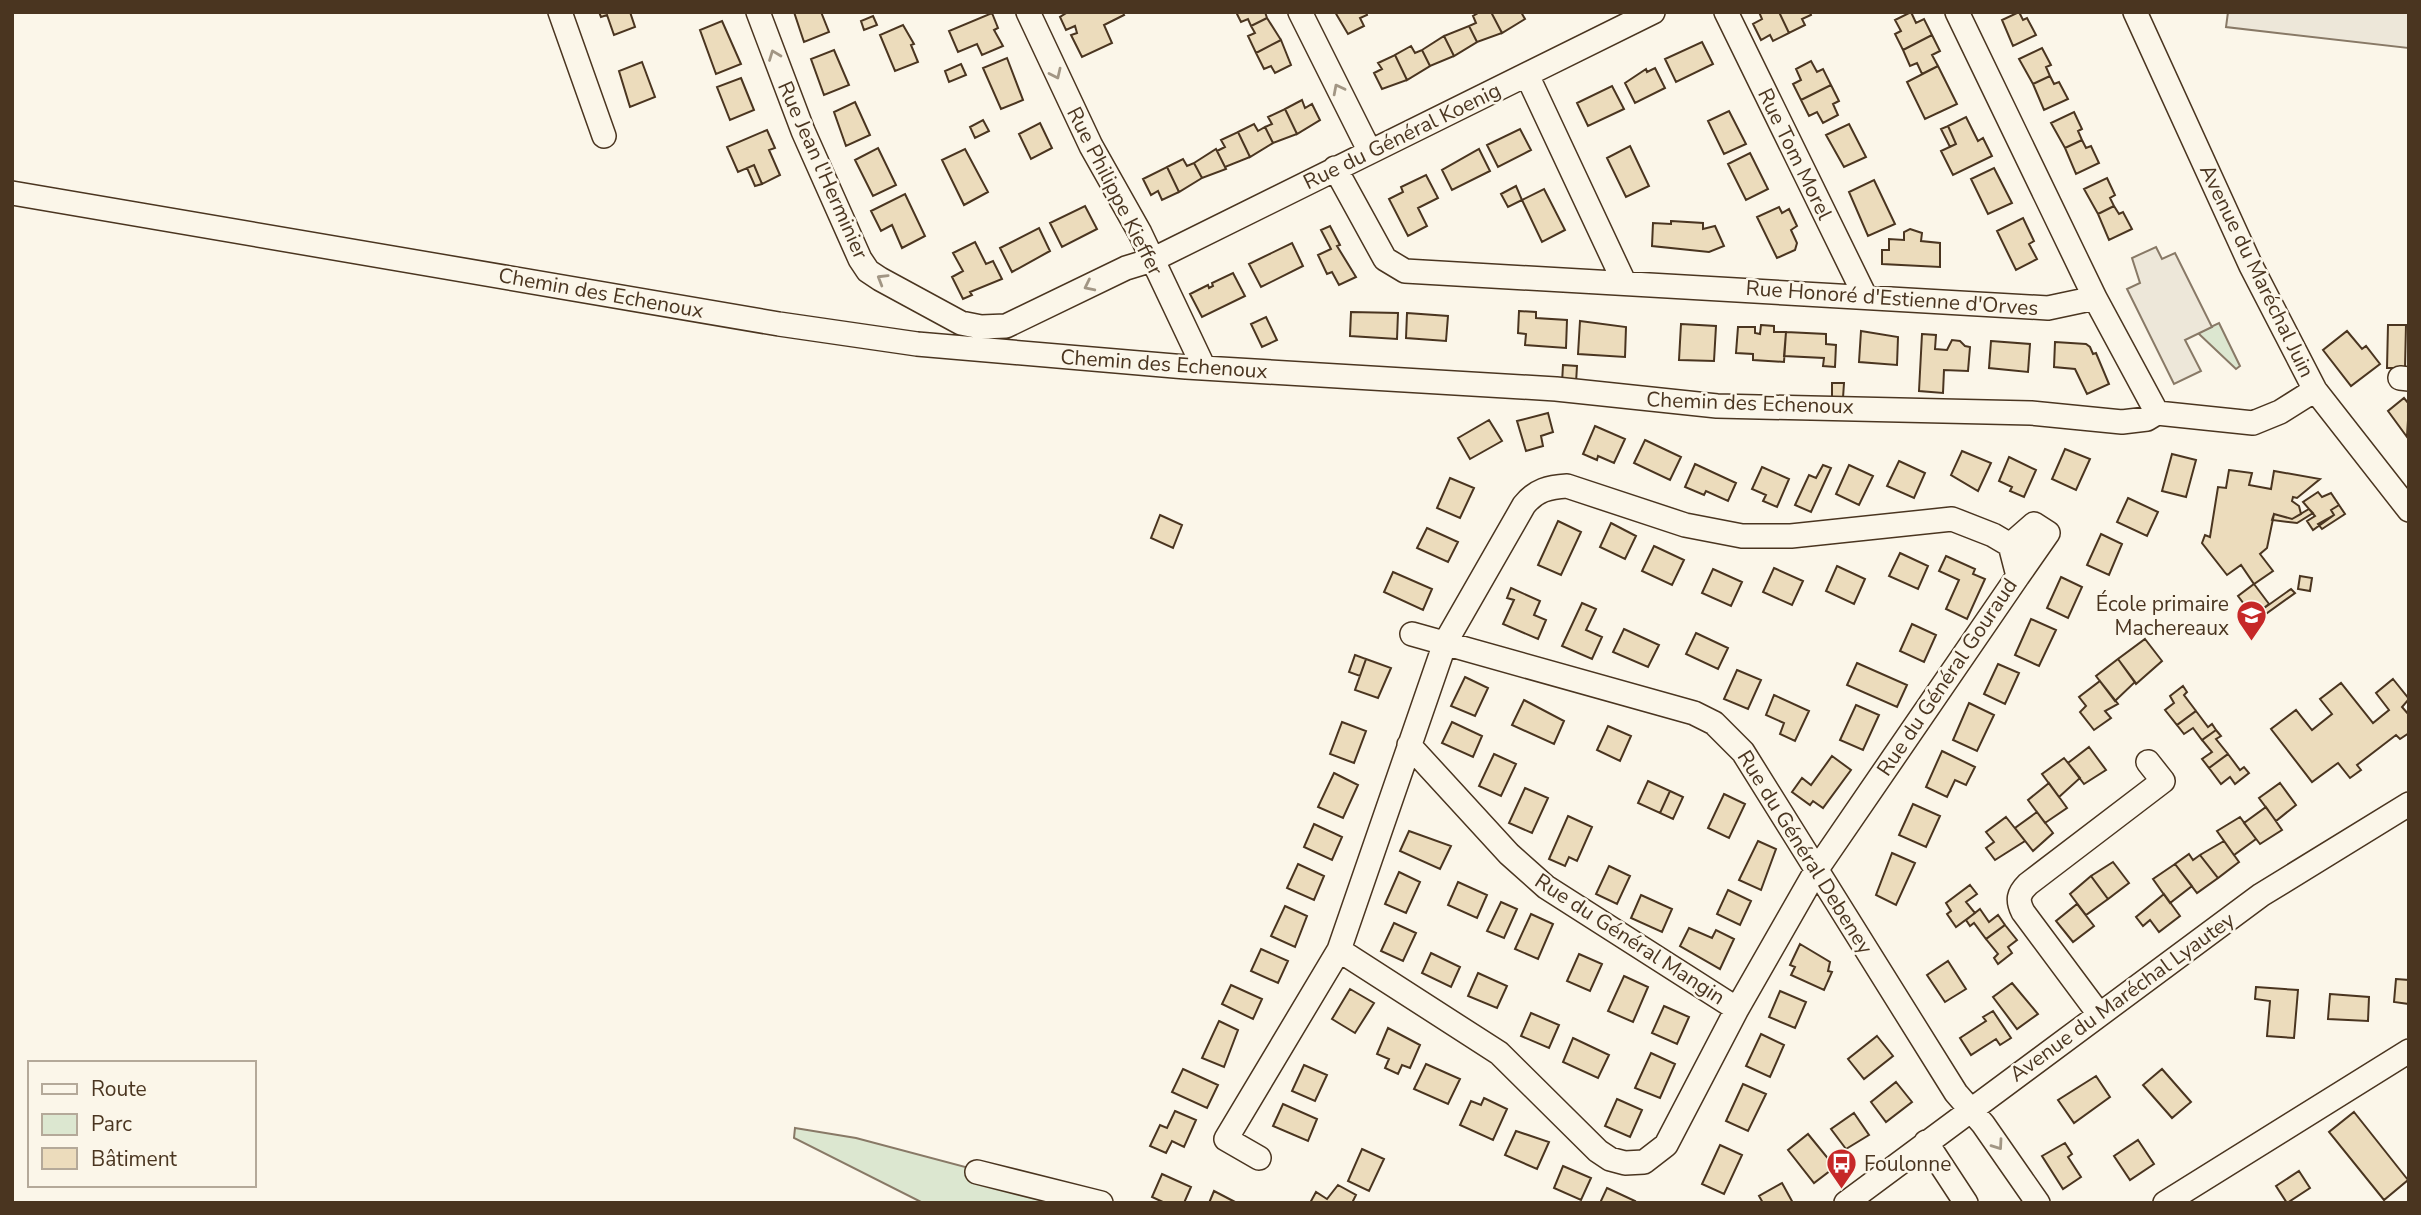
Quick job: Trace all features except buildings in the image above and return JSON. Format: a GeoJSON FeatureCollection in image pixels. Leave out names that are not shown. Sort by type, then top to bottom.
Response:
{"type":"FeatureCollection","features":[{"type":"Feature","properties":{"kind":"street"},"geometry":{"type":"LineString","coordinates":[[560,12],[604,136]]}},
{"type":"Feature","properties":{"kind":"street","name":"Rue Jean l'Herminier"},"geometry":{"type":"LineString","coordinates":[[758,12],[803,131],[842,221],[860,259],[868,271],[880,279],[961,323],[981,327],[1006,326],[1126,268],[1152,260]]}},
{"type":"Feature","properties":{"kind":"street","name":"Rue Philippe Kieffer"},"geometry":{"type":"LineString","coordinates":[[1028,12],[1091,146],[1140,233],[1204,368]]}},
{"type":"Feature","properties":{"kind":"street"},"geometry":{"type":"LineString","coordinates":[[1300,12],[1369,150]]}},
{"type":"Feature","properties":{"kind":"street","name":"Rue du Général Koenig"},"geometry":{"type":"LineString","coordinates":[[1152,260],[1369,150],[1653,12]]}},
{"type":"Feature","properties":{"kind":"street","name":"Rue Tom Morel"},"geometry":{"type":"LineString","coordinates":[[1726,12],[1865,296]]}},
{"type":"Feature","properties":{"kind":"street"},"geometry":{"type":"LineString","coordinates":[[1957,12],[2095,298],[2157,413]]}},
{"type":"Feature","properties":{"kind":"street","name":"Avenue du Maréchal Juin"},"geometry":{"type":"LineString","coordinates":[[2135,12],[2251,266],[2315,390],[2409,510]]}},
{"type":"Feature","properties":{"kind":"street"},"geometry":{"type":"LineString","coordinates":[[1527,75],[1624,282]]}},
{"type":"Feature","properties":{"kind":"street","name":"Rue Honoré d'Estienne d'Orves"},"geometry":{"type":"LineString","coordinates":[[1335,168],[1385,259],[1405,271],[2048,308],[2095,298]]}},
{"type":"Feature","properties":{"kind":"street","name":"Chemin des Echenoux"},"geometry":{"type":"LineString","coordinates":[[12,193],[793,326],[918,344],[1204,368],[1542,388],[1717,406],[2031,413],[2122,422],[2147,419],[2157,413],[2253,424],[2280,412],[2315,390]]}},
{"type":"Feature","properties":{"kind":"street","name":"Rue du Général Gouraud"},"geometry":{"type":"LineString","coordinates":[[1259,1158],[1226,1139],[1339,950],[1445,643],[1530,497],[1551,487],[1567,486],[1685,524],[1742,536],[1791,536],[1952,519],[1993,535],[2010,545],[2018,576],[1816,869],[1737,1009],[1666,1145],[1644,1162],[1625,1163],[1610,1159],[1598,1151],[1499,1054],[1339,950]]}},
{"type":"Feature","properties":{"kind":"street"},"geometry":{"type":"LineString","coordinates":[[2010,545],[2034,524],[2048,533],[2018,576]]}},
{"type":"Feature","properties":{"kind":"street","name":"Rue du Général Debeney"},"geometry":{"type":"LineString","coordinates":[[1412,634],[1694,713],[1714,723],[1743,752],[1956,1093],[1970,1108],[2038,1203]]}},
{"type":"Feature","properties":{"kind":"street","name":"Rue du Général Mangin"},"geometry":{"type":"LineString","coordinates":[[1409,745],[1509,854],[1546,887],[1737,1009]]}},
{"type":"Feature","properties":{"kind":"street"},"geometry":{"type":"LineString","coordinates":[[2099,1014],[2024,912],[2018,902],[2019,896],[2028,884],[2163,781],[2148,762]]}},
{"type":"Feature","properties":{"kind":"street","name":"Avenue du Maréchal Lyautey"},"geometry":{"type":"LineString","coordinates":[[1846,1203],[1970,1108],[2261,895],[2409,804]]}},
{"type":"Feature","properties":{"kind":"street"},"geometry":{"type":"LineString","coordinates":[[2165,1203],[2409,1051]]}},
{"type":"Feature","properties":{"kind":"street"},"geometry":{"type":"LineString","coordinates":[[1926,1142],[1966,1203]]}},
{"type":"Feature","properties":{"kind":"street"},"geometry":{"type":"LineString","coordinates":[[977,1172],[1101,1203]]}},
{"type":"Feature","properties":{"kind":"green space"},"geometry":{"type":"Polygon","coordinates":[[[2219,323],[2240,366],[2236,369],[2198,333],[2219,323]]]}},
{"type":"Feature","properties":{"kind":"green space"},"geometry":{"type":"Polygon","coordinates":[[[795,1128],[856,1138],[1101,1203],[923,1203],[794,1138],[795,1128]]]}},
{"type":"Feature","properties":{"kind":"shaded area"},"geometry":{"type":"Polygon","coordinates":[[[2228,12],[2409,12],[2408,48],[2226,27],[2228,12]]]}},
{"type":"Feature","properties":{"kind":"shaded area"},"geometry":{"type":"Polygon","coordinates":[[[2156,247],[2162,259],[2175,253],[2212,327],[2185,340],[2201,371],[2174,384],[2127,289],[2140,283],[2132,258],[2156,247]]]}},
{"type":"Feature","properties":{"kind":"place","name":"École primaire Machereaux"},"geometry":{"type":"Point","coordinates":[2252,643]}},
{"type":"Feature","properties":{"kind":"place","name":"Foulonne"},"geometry":{"type":"Point","coordinates":[1841,1191]}}]}
